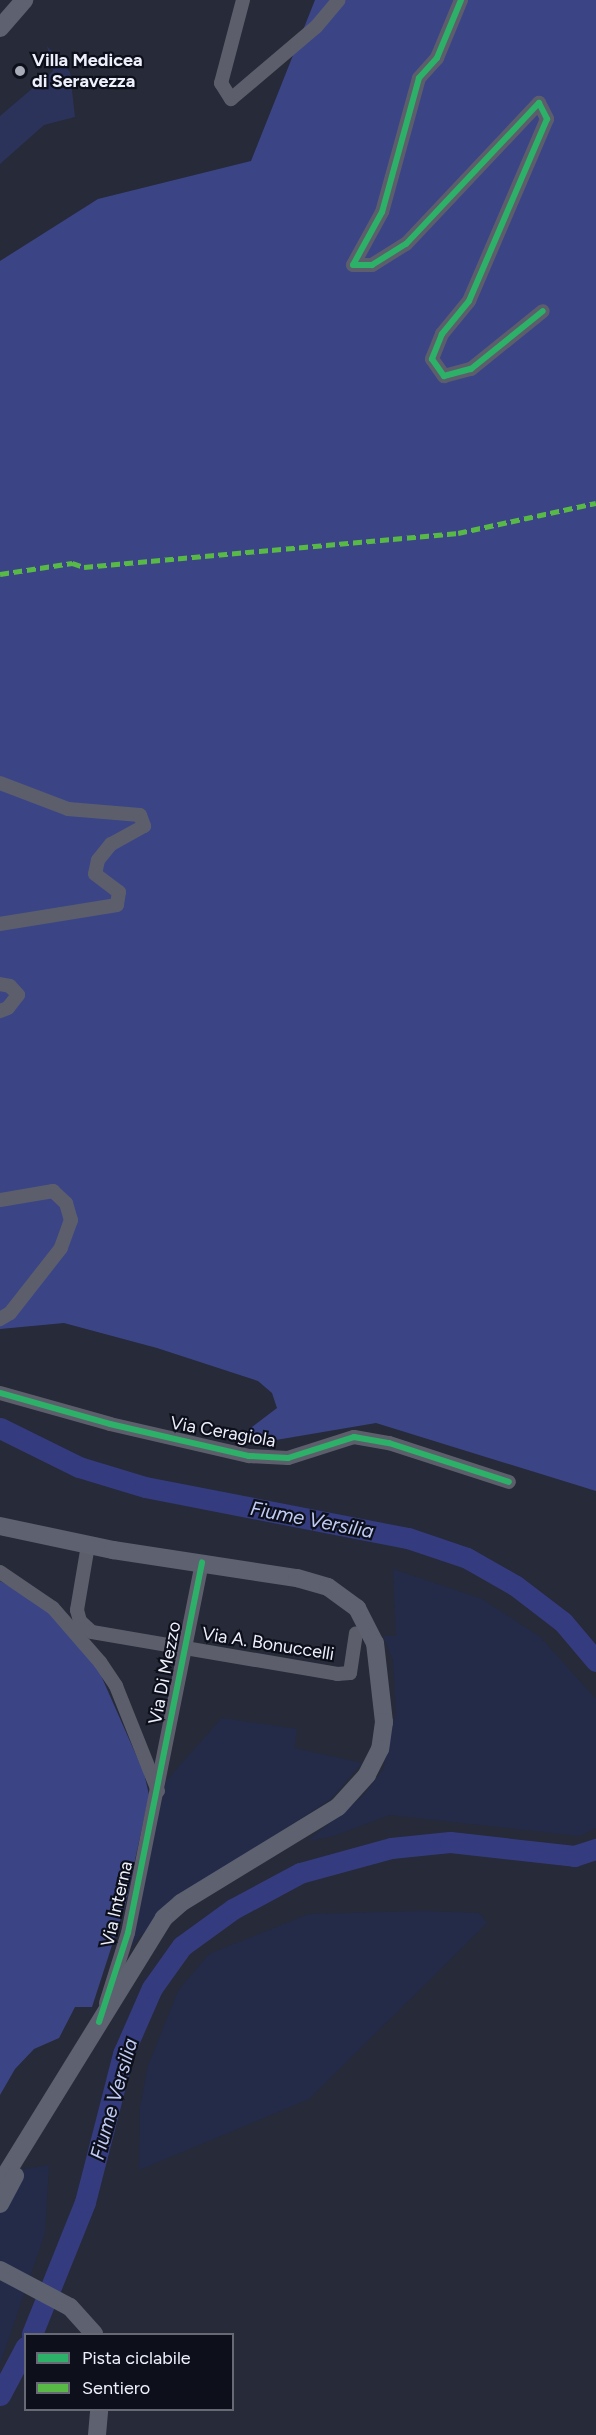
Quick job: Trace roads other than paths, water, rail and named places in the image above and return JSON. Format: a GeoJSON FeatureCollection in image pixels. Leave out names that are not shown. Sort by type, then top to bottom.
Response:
{"type":"FeatureCollection","features":[{"type":"Feature","properties":{"kind":"main road"},"geometry":{"type":"LineString","coordinates":[[0,27],[24,0]]}},
{"type":"Feature","properties":{"kind":"main road"},"geometry":{"type":"LineString","coordinates":[[0,1526],[88,1545],[202,1562],[318,1584],[357,1608],[378,1657],[384,1722],[380,1749],[367,1775],[338,1807],[181,1903],[164,1918],[23,2151],[0,2204]]}},
{"type":"Feature","properties":{"kind":"main road"},"geometry":{"type":"LineString","coordinates":[[2,2177],[23,2151]]}},
{"type":"Feature","properties":{"kind":"main road"},"geometry":{"type":"LineString","coordinates":[[8,2270],[61,2301],[81,2317],[93,2333]]}},
{"type":"Feature","properties":{"kind":"street"},"geometry":{"type":"LineString","coordinates":[[243,0],[221,83],[231,99],[316,27],[339,0]]}},
{"type":"Feature","properties":{"kind":"street"},"geometry":{"type":"LineString","coordinates":[[461,0],[437,57],[419,78],[382,212],[353,265],[372,265],[406,244],[539,103],[547,119],[469,301],[442,334],[432,359],[444,376],[471,369],[543,310]]}},
{"type":"Feature","properties":{"kind":"street"},"geometry":{"type":"LineString","coordinates":[[0,783],[68,809],[140,815],[144,826],[111,844],[98,860],[95,874],[119,892],[117,905],[0,924]]}},
{"type":"Feature","properties":{"kind":"street"},"geometry":{"type":"LineString","coordinates":[[0,984],[10,986],[18,995],[8,1008],[0,1011]]}},
{"type":"Feature","properties":{"kind":"street"},"geometry":{"type":"LineString","coordinates":[[0,1200],[52,1191],[66,1203],[71,1221],[61,1248],[10,1313],[0,1319]]}},
{"type":"Feature","properties":{"kind":"street","name":"Via Ceragiola"},"geometry":{"type":"LineString","coordinates":[[0,1394],[110,1424],[249,1455],[288,1458],[354,1437],[389,1443],[509,1482]]}},
{"type":"Feature","properties":{"kind":"street","name":"Via A. Bonuccelli"},"geometry":{"type":"LineString","coordinates":[[88,1545],[77,1610],[80,1622],[92,1632],[337,1674],[350,1673],[356,1633]]}},
{"type":"Feature","properties":{"kind":"street","name":"Via Di Mezzo"},"geometry":{"type":"LineString","coordinates":[[158,1791],[202,1562]]}},
{"type":"Feature","properties":{"kind":"street"},"geometry":{"type":"LineString","coordinates":[[0,1572],[53,1608],[100,1662],[117,1686],[158,1791]]}},
{"type":"Feature","properties":{"kind":"street","name":"Via Interna"},"geometry":{"type":"LineString","coordinates":[[99,2022],[128,1933],[158,1791]]}},
{"type":"Feature","properties":{"kind":"waterway","name":"Fiume Versilia"},"geometry":{"type":"LineString","coordinates":[[0,1428],[79,1467],[145,1487],[408,1538],[467,1558],[516,1586],[563,1622],[596,1661]]}},
{"type":"Feature","properties":{"kind":"waterway","name":"Fiume Versilia"},"geometry":{"type":"LineString","coordinates":[[32,2333],[85,2202],[123,2054],[152,1988],[182,1946],[233,1909],[300,1873],[391,1848],[450,1842],[574,1856],[596,1849]]}},
{"type":"Feature","properties":{"kind":"waterway","name":"Fiume Versilia"},"geometry":{"type":"LineString","coordinates":[[0,2395],[24,2350]]}},
{"type":"Feature","properties":{"kind":"place","name":"Villa Medicea di Seravezza"},"geometry":{"type":"Point","coordinates":[20,71]}}]}
